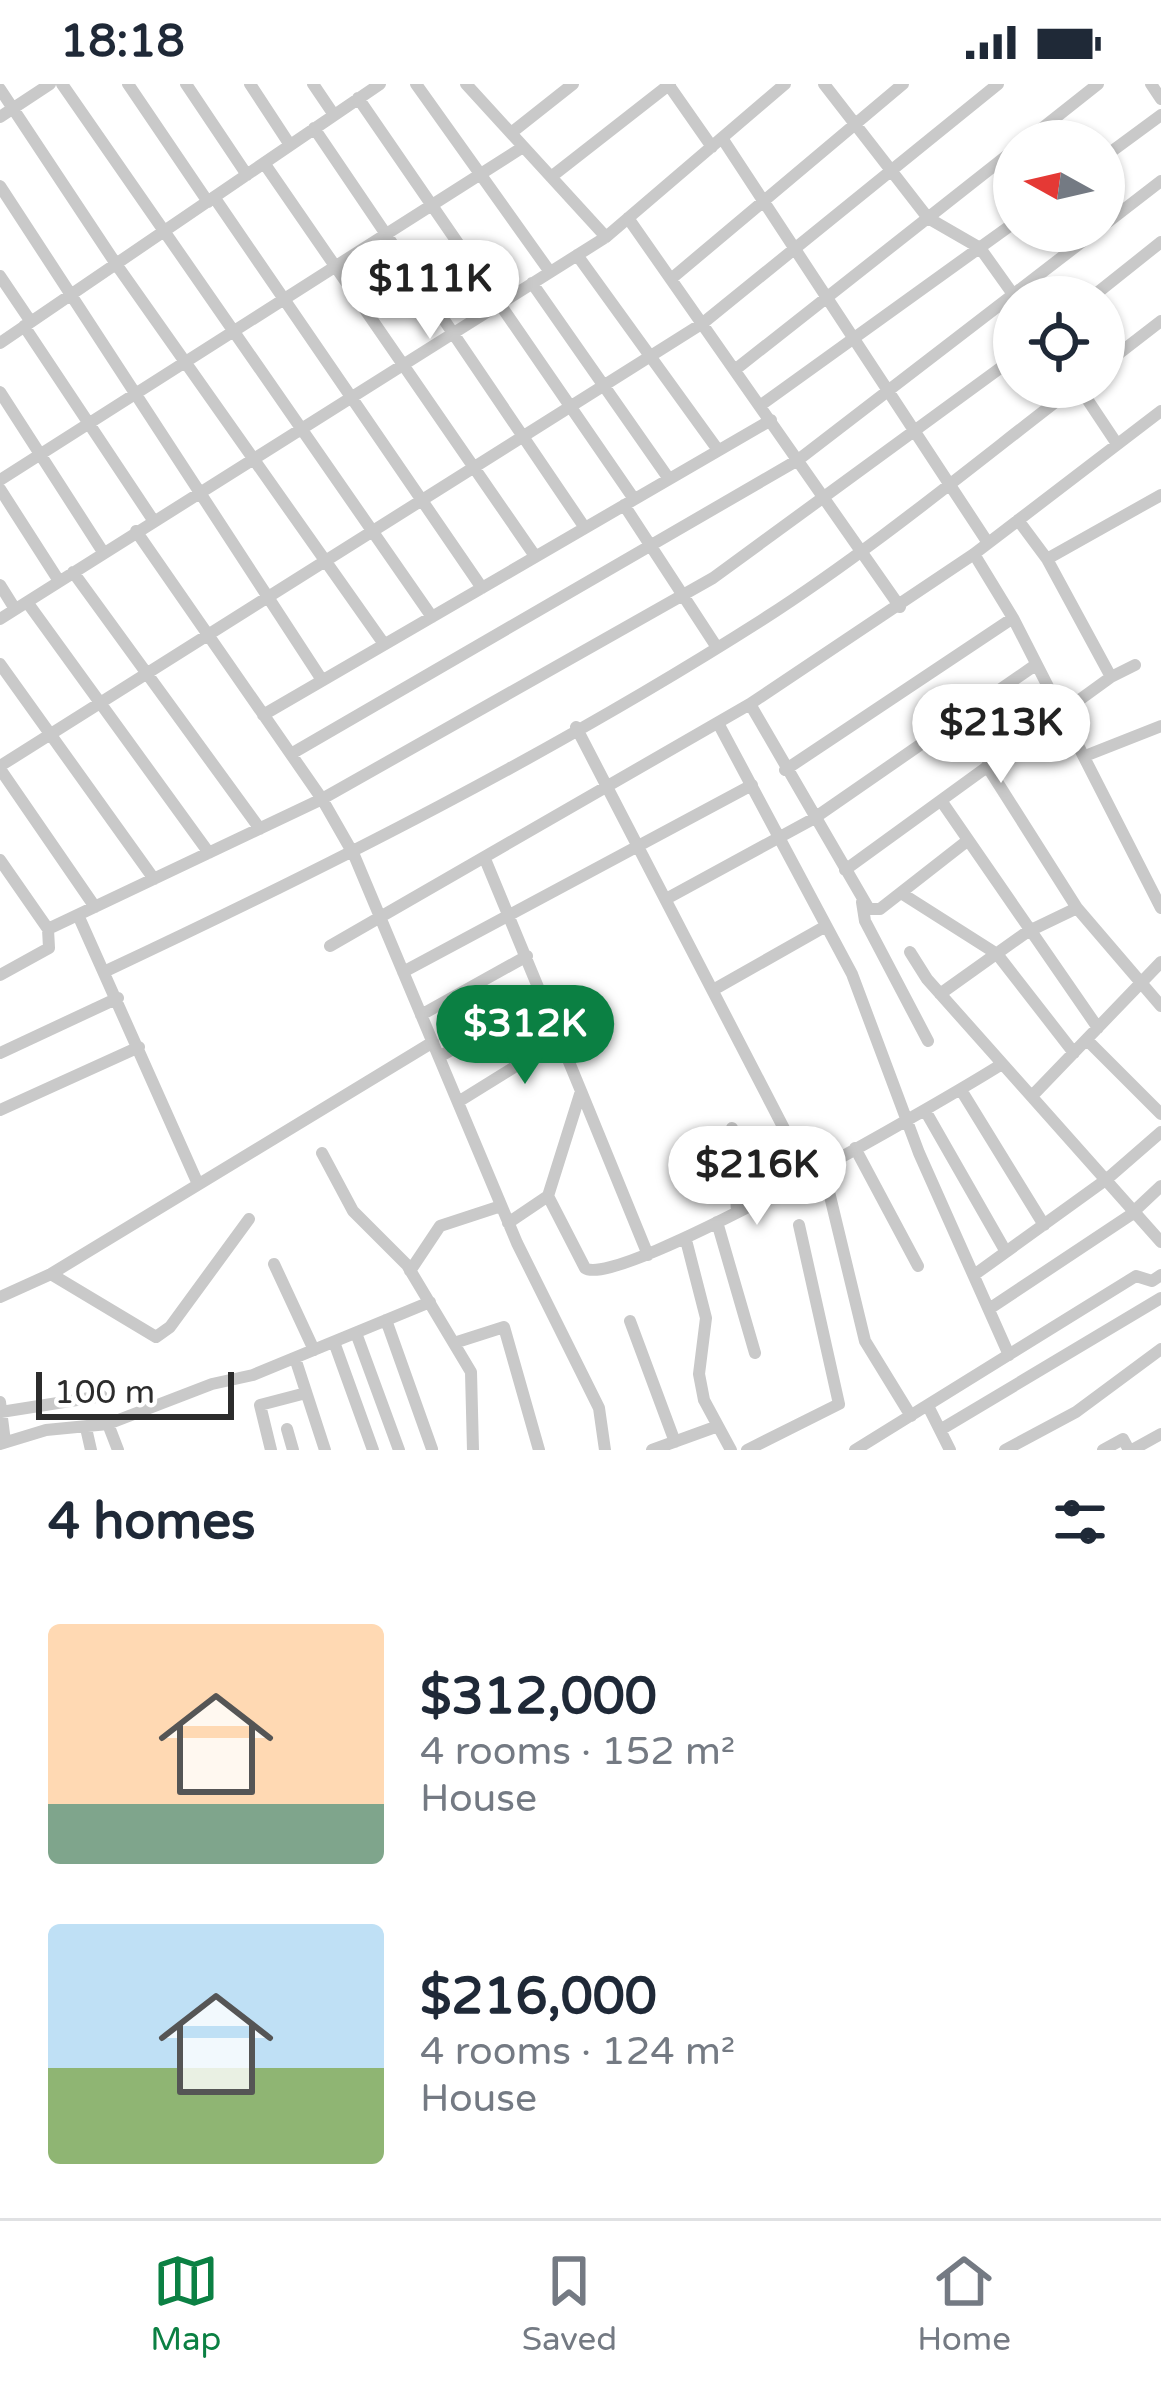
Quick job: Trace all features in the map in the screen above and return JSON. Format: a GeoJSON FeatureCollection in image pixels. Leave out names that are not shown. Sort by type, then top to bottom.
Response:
{"type":"FeatureCollection","features":[{"type":"Feature","properties":{"kind":"street"},"geometry":{"type":"LineString","coordinates":[[0,117],[50,84]]}},
{"type":"Feature","properties":{"kind":"street"},"geometry":{"type":"LineString","coordinates":[[62,84],[432,616]]}},
{"type":"Feature","properties":{"kind":"street"},"geometry":{"type":"LineString","coordinates":[[128,84],[284,299],[482,588]]}},
{"type":"Feature","properties":{"kind":"street"},"geometry":{"type":"LineString","coordinates":[[186,84],[247,175]]}},
{"type":"Feature","properties":{"kind":"street"},"geometry":{"type":"LineString","coordinates":[[250,84],[290,145]]}},
{"type":"Feature","properties":{"kind":"street"},"geometry":{"type":"LineString","coordinates":[[313,84],[334,115]]}},
{"type":"Feature","properties":{"kind":"street"},"geometry":{"type":"LineString","coordinates":[[0,343],[380,84]]}},
{"type":"Feature","properties":{"kind":"street"},"geometry":{"type":"LineString","coordinates":[[416,84],[550,272]]}},
{"type":"Feature","properties":{"kind":"street"},"geometry":{"type":"LineString","coordinates":[[511,133],[573,84]]}},
{"type":"Feature","properties":{"kind":"street"},"geometry":{"type":"LineString","coordinates":[[551,177],[669,84],[763,202],[988,543]]}},
{"type":"Feature","properties":{"kind":"street"},"geometry":{"type":"LineString","coordinates":[[0,619],[606,237],[784,84]]}},
{"type":"Feature","properties":{"kind":"street"},"geometry":{"type":"LineString","coordinates":[[824,84],[928,218],[980,248],[1000,276]]}},
{"type":"Feature","properties":{"kind":"street"},"geometry":{"type":"LineString","coordinates":[[671,279],[903,84]]}},
{"type":"Feature","properties":{"kind":"street"},"geometry":{"type":"LineString","coordinates":[[95,907],[0,767],[703,323],[998,84]]}},
{"type":"Feature","properties":{"kind":"street"},"geometry":{"type":"LineString","coordinates":[[1053,120],[1098,84]]}},
{"type":"Feature","properties":{"kind":"street"},"geometry":{"type":"LineString","coordinates":[[1151,84],[1161,99]]}},
{"type":"Feature","properties":{"kind":"street"},"geometry":{"type":"LineString","coordinates":[[472,86],[606,237]]}},
{"type":"Feature","properties":{"kind":"street"},"geometry":{"type":"LineString","coordinates":[[0,89],[116,264],[384,644]]}},
{"type":"Feature","properties":{"kind":"street"},"geometry":{"type":"LineString","coordinates":[[358,98],[570,407],[629,502],[650,546],[716,646]]}},
{"type":"Feature","properties":{"kind":"street"},"geometry":{"type":"LineString","coordinates":[[1125,142],[1161,115]]}},
{"type":"Feature","properties":{"kind":"street"},"geometry":{"type":"LineString","coordinates":[[314,128],[585,528]]}},
{"type":"Feature","properties":{"kind":"street"},"geometry":{"type":"LineString","coordinates":[[0,480],[523,147]]}},
{"type":"Feature","properties":{"kind":"street"},"geometry":{"type":"LineString","coordinates":[[264,163],[536,556]]}},
{"type":"Feature","properties":{"kind":"street"},"geometry":{"type":"LineString","coordinates":[[736,369],[993,167]]}},
{"type":"Feature","properties":{"kind":"street"},"geometry":{"type":"LineString","coordinates":[[1125,209],[1161,181]]}},
{"type":"Feature","properties":{"kind":"street"},"geometry":{"type":"LineString","coordinates":[[0,187],[322,680]]}},
{"type":"Feature","properties":{"kind":"street"},"geometry":{"type":"LineString","coordinates":[[628,218],[900,607]]}},
{"type":"Feature","properties":{"kind":"street"},"geometry":{"type":"LineString","coordinates":[[761,405],[993,238]]}},
{"type":"Feature","properties":{"kind":"street"},"geometry":{"type":"LineString","coordinates":[[1118,276],[1161,242]]}},
{"type":"Feature","properties":{"kind":"street"},"geometry":{"type":"LineString","coordinates":[[1039,276],[1070,252]]}},
{"type":"Feature","properties":{"kind":"street"},"geometry":{"type":"LineString","coordinates":[[577,255],[718,450]]}},
{"type":"Feature","properties":{"kind":"street"},"geometry":{"type":"LineString","coordinates":[[0,276],[88,424],[153,520]]}},
{"type":"Feature","properties":{"kind":"street"},"geometry":{"type":"LineString","coordinates":[[532,283],[669,479]]}},
{"type":"Feature","properties":{"kind":"street"},"geometry":{"type":"LineString","coordinates":[[291,754],[798,460],[993,312]]}},
{"type":"Feature","properties":{"kind":"street"},"geometry":{"type":"LineString","coordinates":[[1125,349],[1161,321]]}},
{"type":"Feature","properties":{"kind":"street"},"geometry":{"type":"LineString","coordinates":[[48,929],[322,799],[682,595],[993,374]]}},
{"type":"Feature","properties":{"kind":"street"},"geometry":{"type":"LineString","coordinates":[[0,392],[103,552]]}},
{"type":"Feature","properties":{"kind":"street"},"geometry":{"type":"LineString","coordinates":[[106,970],[354,855],[716,646],[861,552],[1049,408]]}},
{"type":"Feature","properties":{"kind":"street"},"geometry":{"type":"LineString","coordinates":[[1092,408],[1117,444]]}},
{"type":"Feature","properties":{"kind":"street"},"geometry":{"type":"LineString","coordinates":[[330,946],[751,704],[900,607],[1161,411]]}},
{"type":"Feature","properties":{"kind":"street"},"geometry":{"type":"LineString","coordinates":[[263,715],[771,420]]}},
{"type":"Feature","properties":{"kind":"street"},"geometry":{"type":"LineString","coordinates":[[0,489],[59,580]]}},
{"type":"Feature","properties":{"kind":"street"},"geometry":{"type":"LineString","coordinates":[[1048,560],[1161,495]]}},
{"type":"Feature","properties":{"kind":"street"},"geometry":{"type":"LineString","coordinates":[[1018,520],[1048,560],[1111,677]]}},
{"type":"Feature","properties":{"kind":"street"},"geometry":{"type":"LineString","coordinates":[[136,531],[322,799],[354,855],[508,1223],[599,1408],[605,1450]]}},
{"type":"Feature","properties":{"kind":"street"},"geometry":{"type":"LineString","coordinates":[[974,554],[1013,618],[1161,908]]}},
{"type":"Feature","properties":{"kind":"street"},"geometry":{"type":"LineString","coordinates":[[73,572],[260,829]]}},
{"type":"Feature","properties":{"kind":"street"},"geometry":{"type":"LineString","coordinates":[[0,585],[100,703],[209,853]]}},
{"type":"Feature","properties":{"kind":"street"},"geometry":{"type":"LineString","coordinates":[[785,770],[1013,618]]}},
{"type":"Feature","properties":{"kind":"street"},"geometry":{"type":"LineString","coordinates":[[0,664],[154,879]]}},
{"type":"Feature","properties":{"kind":"street"},"geometry":{"type":"LineString","coordinates":[[844,870],[1111,677],[1136,665]]}},
{"type":"Feature","properties":{"kind":"street"},"geometry":{"type":"LineString","coordinates":[[666,899],[814,819],[1034,666]]}},
{"type":"Feature","properties":{"kind":"street"},"geometry":{"type":"LineString","coordinates":[[751,704],[869,909],[880,910],[968,841]]}},
{"type":"Feature","properties":{"kind":"street"},"geometry":{"type":"LineString","coordinates":[[718,723],[852,974],[908,1123],[1009,1355]]}},
{"type":"Feature","properties":{"kind":"street"},"geometry":{"type":"LineString","coordinates":[[1085,756],[1161,726]]}},
{"type":"Feature","properties":{"kind":"street"},"geometry":{"type":"LineString","coordinates":[[576,727],[807,1173]]}},
{"type":"Feature","properties":{"kind":"street"},"geometry":{"type":"LineString","coordinates":[[987,766],[1078,908],[1143,979],[1161,1006]]}},
{"type":"Feature","properties":{"kind":"street"},"geometry":{"type":"LineString","coordinates":[[403,971],[752,785]]}},
{"type":"Feature","properties":{"kind":"street"},"geometry":{"type":"LineString","coordinates":[[942,802],[1098,1028]]}},
{"type":"Feature","properties":{"kind":"street"},"geometry":{"type":"LineString","coordinates":[[485,859],[648,1255]]}},
{"type":"Feature","properties":{"kind":"street"},"geometry":{"type":"LineString","coordinates":[[0,860],[48,929],[49,948],[0,975]]}},
{"type":"Feature","properties":{"kind":"street"},"geometry":{"type":"LineString","coordinates":[[901,893],[997,954],[1074,1053]]}},
{"type":"Feature","properties":{"kind":"street"},"geometry":{"type":"LineString","coordinates":[[862,898],[865,921],[928,1041]]}},
{"type":"Feature","properties":{"kind":"street"},"geometry":{"type":"LineString","coordinates":[[940,994],[1028,932],[1078,908]]}},
{"type":"Feature","properties":{"kind":"street"},"geometry":{"type":"LineString","coordinates":[[77,915],[106,970],[198,1184]]}},
{"type":"Feature","properties":{"kind":"street"},"geometry":{"type":"LineString","coordinates":[[712,990],[826,926]]}},
{"type":"Feature","properties":{"kind":"street"},"geometry":{"type":"LineString","coordinates":[[910,952],[940,994],[1161,1242]]}},
{"type":"Feature","properties":{"kind":"street"},"geometry":{"type":"LineString","coordinates":[[421,1015],[526,956]]}},
{"type":"Feature","properties":{"kind":"street"},"geometry":{"type":"LineString","coordinates":[[1032,1096],[1161,962]]}},
{"type":"Feature","properties":{"kind":"street"},"geometry":{"type":"LineString","coordinates":[[0,1053],[118,998]]}},
{"type":"Feature","properties":{"kind":"street"},"geometry":{"type":"LineString","coordinates":[[439,1057],[524,1008]]}},
{"type":"Feature","properties":{"kind":"street"},"geometry":{"type":"LineString","coordinates":[[458,1102],[561,1038]]}},
{"type":"Feature","properties":{"kind":"street"},"geometry":{"type":"LineString","coordinates":[[1087,1040],[1161,1114]]}},
{"type":"Feature","properties":{"kind":"street"},"geometry":{"type":"LineString","coordinates":[[0,1297],[51,1274],[433,1042]]}},
{"type":"Feature","properties":{"kind":"street"},"geometry":{"type":"LineString","coordinates":[[0,1110],[139,1048]]}},
{"type":"Feature","properties":{"kind":"street"},"geometry":{"type":"LineString","coordinates":[[548,1196],[593,1274],[686,1240],[822,1163],[908,1123],[1003,1064]]}},
{"type":"Feature","properties":{"kind":"street"},"geometry":{"type":"LineString","coordinates":[[508,1223],[548,1196],[581,1090]]}},
{"type":"Feature","properties":{"kind":"street"},"geometry":{"type":"LineString","coordinates":[[961,1090],[1044,1225]]}},
{"type":"Feature","properties":{"kind":"street"},"geometry":{"type":"LineString","coordinates":[[926,1112],[1006,1252]]}},
{"type":"Feature","properties":{"kind":"street"},"geometry":{"type":"LineString","coordinates":[[732,1128],[737,1212]]}},
{"type":"Feature","properties":{"kind":"street"},"geometry":{"type":"LineString","coordinates":[[974,1275],[1107,1179],[1161,1132]]}},
{"type":"Feature","properties":{"kind":"street"},"geometry":{"type":"LineString","coordinates":[[855,1148],[918,1266]]}},
{"type":"Feature","properties":{"kind":"street"},"geometry":{"type":"LineString","coordinates":[[322,1153],[352,1211],[410,1271],[471,1372],[473,1450]]}},
{"type":"Feature","properties":{"kind":"street"},"geometry":{"type":"LineString","coordinates":[[822,1163],[865,1341],[911,1416]]}},
{"type":"Feature","properties":{"kind":"street"},"geometry":{"type":"LineString","coordinates":[[989,1310],[1134,1210],[1161,1186]]}},
{"type":"Feature","properties":{"kind":"street"},"geometry":{"type":"LineString","coordinates":[[410,1271],[440,1226],[501,1206]]}},
{"type":"Feature","properties":{"kind":"street"},"geometry":{"type":"LineString","coordinates":[[51,1274],[156,1337],[170,1327],[249,1219]]}},
{"type":"Feature","properties":{"kind":"street"},"geometry":{"type":"LineString","coordinates":[[717,1222],[755,1353]]}},
{"type":"Feature","properties":{"kind":"street"},"geometry":{"type":"LineString","coordinates":[[746,1450],[838,1404],[799,1225]]}},
{"type":"Feature","properties":{"kind":"street"},"geometry":{"type":"LineString","coordinates":[[686,1240],[706,1318],[699,1374],[704,1400],[731,1450]]}},
{"type":"Feature","properties":{"kind":"street"},"geometry":{"type":"LineString","coordinates":[[274,1264],[314,1350]]}},
{"type":"Feature","properties":{"kind":"street"},"geometry":{"type":"LineString","coordinates":[[855,1450],[1136,1276],[1156,1278],[1161,1297],[943,1443],[928,1406]]}},
{"type":"Feature","properties":{"kind":"street"},"geometry":{"type":"LineString","coordinates":[[0,1402],[8,1444],[46,1430],[108,1424],[295,1358],[430,1302]]}},
{"type":"Feature","properties":{"kind":"street"},"geometry":{"type":"LineString","coordinates":[[386,1320],[432,1449]]}},
{"type":"Feature","properties":{"kind":"street"},"geometry":{"type":"LineString","coordinates":[[630,1321],[675,1442]]}},
{"type":"Feature","properties":{"kind":"street"},"geometry":{"type":"LineString","coordinates":[[454,1343],[504,1327],[539,1450]]}},
{"type":"Feature","properties":{"kind":"street"},"geometry":{"type":"LineString","coordinates":[[356,1333],[399,1450]]}},
{"type":"Feature","properties":{"kind":"street"},"geometry":{"type":"LineString","coordinates":[[334,1342],[373,1450]]}},
{"type":"Feature","properties":{"kind":"street"},"geometry":{"type":"LineString","coordinates":[[1005,1450],[1076,1412],[1161,1349]]}},
{"type":"Feature","properties":{"kind":"street"},"geometry":{"type":"LineString","coordinates":[[295,1358],[325,1450]]}},
{"type":"Feature","properties":{"kind":"street"},"geometry":{"type":"LineString","coordinates":[[271,1450],[260,1405],[306,1393]]}},
{"type":"Feature","properties":{"kind":"street"},"geometry":{"type":"LineString","coordinates":[[1,1412],[102,1396]]}},
{"type":"Feature","properties":{"kind":"street"},"geometry":{"type":"LineString","coordinates":[[108,1424],[118,1450]]}},
{"type":"Feature","properties":{"kind":"street"},"geometry":{"type":"LineString","coordinates":[[652,1450],[718,1426]]}},
{"type":"Feature","properties":{"kind":"street"},"geometry":{"type":"LineString","coordinates":[[86,1428],[91,1450]]}},
{"type":"Feature","properties":{"kind":"street"},"geometry":{"type":"LineString","coordinates":[[287,1430],[293,1450]]}},
{"type":"Feature","properties":{"kind":"street"},"geometry":{"type":"LineString","coordinates":[[1103,1450],[1123,1439],[1131,1450],[1161,1434]]}}]}
